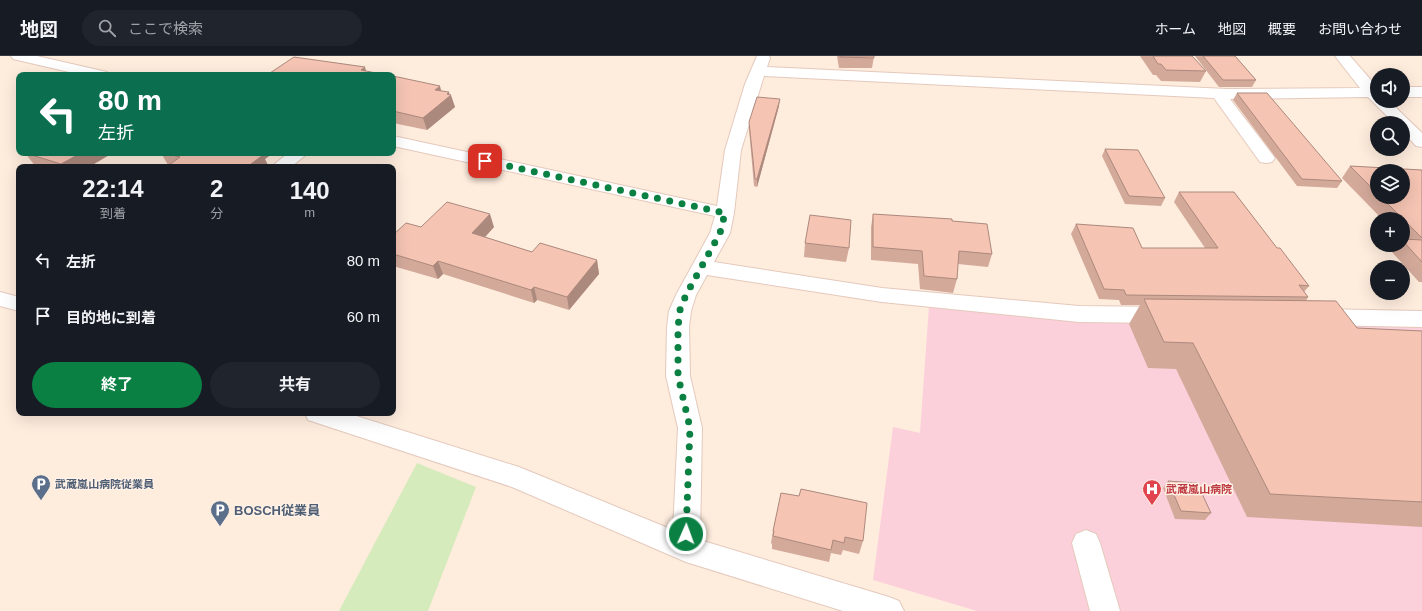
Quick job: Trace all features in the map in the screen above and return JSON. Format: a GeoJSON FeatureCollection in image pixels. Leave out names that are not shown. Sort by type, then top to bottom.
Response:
{"type":"FeatureCollection","features":[{"type":"Feature","properties":{"kind":"street"},"geometry":{"type":"LineString","coordinates":[[18,56],[89,72]]}},
{"type":"Feature","properties":{"kind":"street"},"geometry":{"type":"LineString","coordinates":[[1342,56],[1370,88]]}},
{"type":"Feature","properties":{"kind":"street"},"geometry":{"type":"LineString","coordinates":[[686,549],[690,428],[678,376],[678,327],[680,310],[686,295],[720,233],[725,213],[733,150],[761,63],[1218,93],[1370,95]]}},
{"type":"Feature","properties":{"kind":"street"},"geometry":{"type":"LineString","coordinates":[[1410,92],[1422,92]]}},
{"type":"Feature","properties":{"kind":"street"},"geometry":{"type":"LineString","coordinates":[[1218,93],[1266,158]]}},
{"type":"Feature","properties":{"kind":"street"},"geometry":{"type":"LineString","coordinates":[[1389,108],[1396,116]]}},
{"type":"Feature","properties":{"kind":"street"},"geometry":{"type":"LineString","coordinates":[[1410,130],[1422,142]]}},
{"type":"Feature","properties":{"kind":"street"},"geometry":{"type":"LineString","coordinates":[[396,141],[725,213]]}},
{"type":"Feature","properties":{"kind":"street"},"geometry":{"type":"LineString","coordinates":[[284,164],[295,156]]}},
{"type":"Feature","properties":{"kind":"street"},"geometry":{"type":"LineString","coordinates":[[701,267],[890,296],[1079,314],[1188,316]]}},
{"type":"Feature","properties":{"kind":"street"},"geometry":{"type":"LineString","coordinates":[[0,299],[16,303]]}},
{"type":"Feature","properties":{"kind":"street"},"geometry":{"type":"LineString","coordinates":[[1297,317],[1422,319]]}},
{"type":"Feature","properties":{"kind":"street"},"geometry":{"type":"LineString","coordinates":[[326,416],[519,478],[686,549],[888,611]]}},
{"type":"Feature","properties":{"kind":"street"},"geometry":{"type":"LineString","coordinates":[[1086,543],[1105,611]]}},
{"type":"Feature","properties":{"kind":"shaded area","name":"武蔵嵐山病院"},"geometry":{"type":"Polygon","coordinates":[[[929,306],[1422,326],[1422,611],[977,611],[873,580],[893,427],[920,433],[929,306]]]}},
{"type":"Feature","properties":{"kind":"green space"},"geometry":{"type":"Polygon","coordinates":[[[417,463],[476,487],[428,611],[339,611],[417,463]]]}},
{"type":"Feature","properties":{"kind":"building"},"geometry":{"type":"Polygon","coordinates":[[[874,56],[874,58],[840,57],[874,56]]]}},
{"type":"Feature","properties":{"kind":"building"},"geometry":{"type":"Polygon","coordinates":[[[1153,56],[1192,56],[1206,71],[1166,70],[1161,64],[1158,64],[1153,56]]]}},
{"type":"Feature","properties":{"kind":"building"},"geometry":{"type":"Polygon","coordinates":[[[1203,56],[1235,56],[1256,80],[1223,80],[1203,56]]]}},
{"type":"Feature","properties":{"kind":"building"},"geometry":{"type":"Polygon","coordinates":[[[294,57],[365,67],[361,70],[371,72],[272,72],[294,57]]]}},
{"type":"Feature","properties":{"kind":"building"},"geometry":{"type":"Polygon","coordinates":[[[396,77],[440,86],[435,90],[449,92],[447,94],[451,95],[423,118],[396,112],[396,77]]]}},
{"type":"Feature","properties":{"kind":"building"},"geometry":{"type":"Polygon","coordinates":[[[1237,93],[1267,93],[1342,181],[1302,179],[1237,93]]]}},
{"type":"Feature","properties":{"kind":"building"},"geometry":{"type":"Polygon","coordinates":[[[757,97],[780,99],[757,179],[755,179],[749,122],[757,97]]]}},
{"type":"Feature","properties":{"kind":"building"},"geometry":{"type":"Polygon","coordinates":[[[1105,149],[1138,150],[1165,198],[1129,196],[1105,149]]]}},
{"type":"Feature","properties":{"kind":"building"},"geometry":{"type":"Polygon","coordinates":[[[35,156],[76,156],[61,164],[35,156]]]}},
{"type":"Feature","properties":{"kind":"building"},"geometry":{"type":"Polygon","coordinates":[[[176,156],[262,156],[251,164],[170,164],[180,157],[176,156]]]}},
{"type":"Feature","properties":{"kind":"building"},"geometry":{"type":"Polygon","coordinates":[[[1350,166],[1370,167],[1370,186],[1350,166]]]}},
{"type":"Feature","properties":{"kind":"building"},"geometry":{"type":"Polygon","coordinates":[[[1410,169],[1422,170],[1422,238],[1410,226],[1410,212],[1396,212],[1388,204],[1410,204],[1410,169]]]}},
{"type":"Feature","properties":{"kind":"building"},"geometry":{"type":"Polygon","coordinates":[[[1179,192],[1234,192],[1277,248],[1280,248],[1309,286],[1299,285],[1308,297],[1126,295],[1124,290],[1104,289],[1076,224],[1133,228],[1142,248],[1218,248],[1179,192]]]}},
{"type":"Feature","properties":{"kind":"building"},"geometry":{"type":"Polygon","coordinates":[[[447,202],[490,214],[472,233],[532,252],[540,243],[597,260],[567,297],[534,287],[531,290],[438,261],[433,266],[396,255],[396,232],[406,223],[421,227],[447,202]]]}},
{"type":"Feature","properties":{"kind":"building"},"geometry":{"type":"Polygon","coordinates":[[[873,214],[952,219],[952,221],[987,224],[992,254],[959,251],[957,279],[924,276],[922,251],[873,247],[873,214]]]}},
{"type":"Feature","properties":{"kind":"building"},"geometry":{"type":"Polygon","coordinates":[[[810,215],[851,220],[849,248],[805,243],[810,215]]]}},
{"type":"Feature","properties":{"kind":"building"},"geometry":{"type":"Polygon","coordinates":[[[1410,239],[1422,240],[1422,262],[1410,249],[1410,239]]]}},
{"type":"Feature","properties":{"kind":"building"},"geometry":{"type":"Polygon","coordinates":[[[1144,299],[1336,301],[1357,328],[1422,331],[1422,502],[1270,494],[1193,343],[1164,342],[1144,299]]]}},
{"type":"Feature","properties":{"kind":"building"},"geometry":{"type":"Polygon","coordinates":[[[1168,481],[1197,483],[1211,513],[1181,511],[1168,481]]]}},
{"type":"Feature","properties":{"kind":"building"},"geometry":{"type":"Polygon","coordinates":[[[801,489],[867,503],[863,541],[845,537],[844,543],[833,540],[831,550],[773,536],[781,493],[799,496],[801,489]]]}},
{"type":"Feature","properties":{"kind":"place","name":"武蔵嵐山病院従業員"},"geometry":{"type":"Point","coordinates":[41,501]}},
{"type":"Feature","properties":{"kind":"place","name":"武蔵嵐山病院"},"geometry":{"type":"Point","coordinates":[1152,506]}},
{"type":"Feature","properties":{"kind":"place","name":"BOSCH従業員"},"geometry":{"type":"Point","coordinates":[220,527]}},
{"type":"Feature","properties":{"kind":"route"},"geometry":{"type":"LineString","coordinates":[[485,161],[725,213],[720,233],[686,295],[680,310],[678,327],[678,376],[690,428],[686,534]]}}]}
